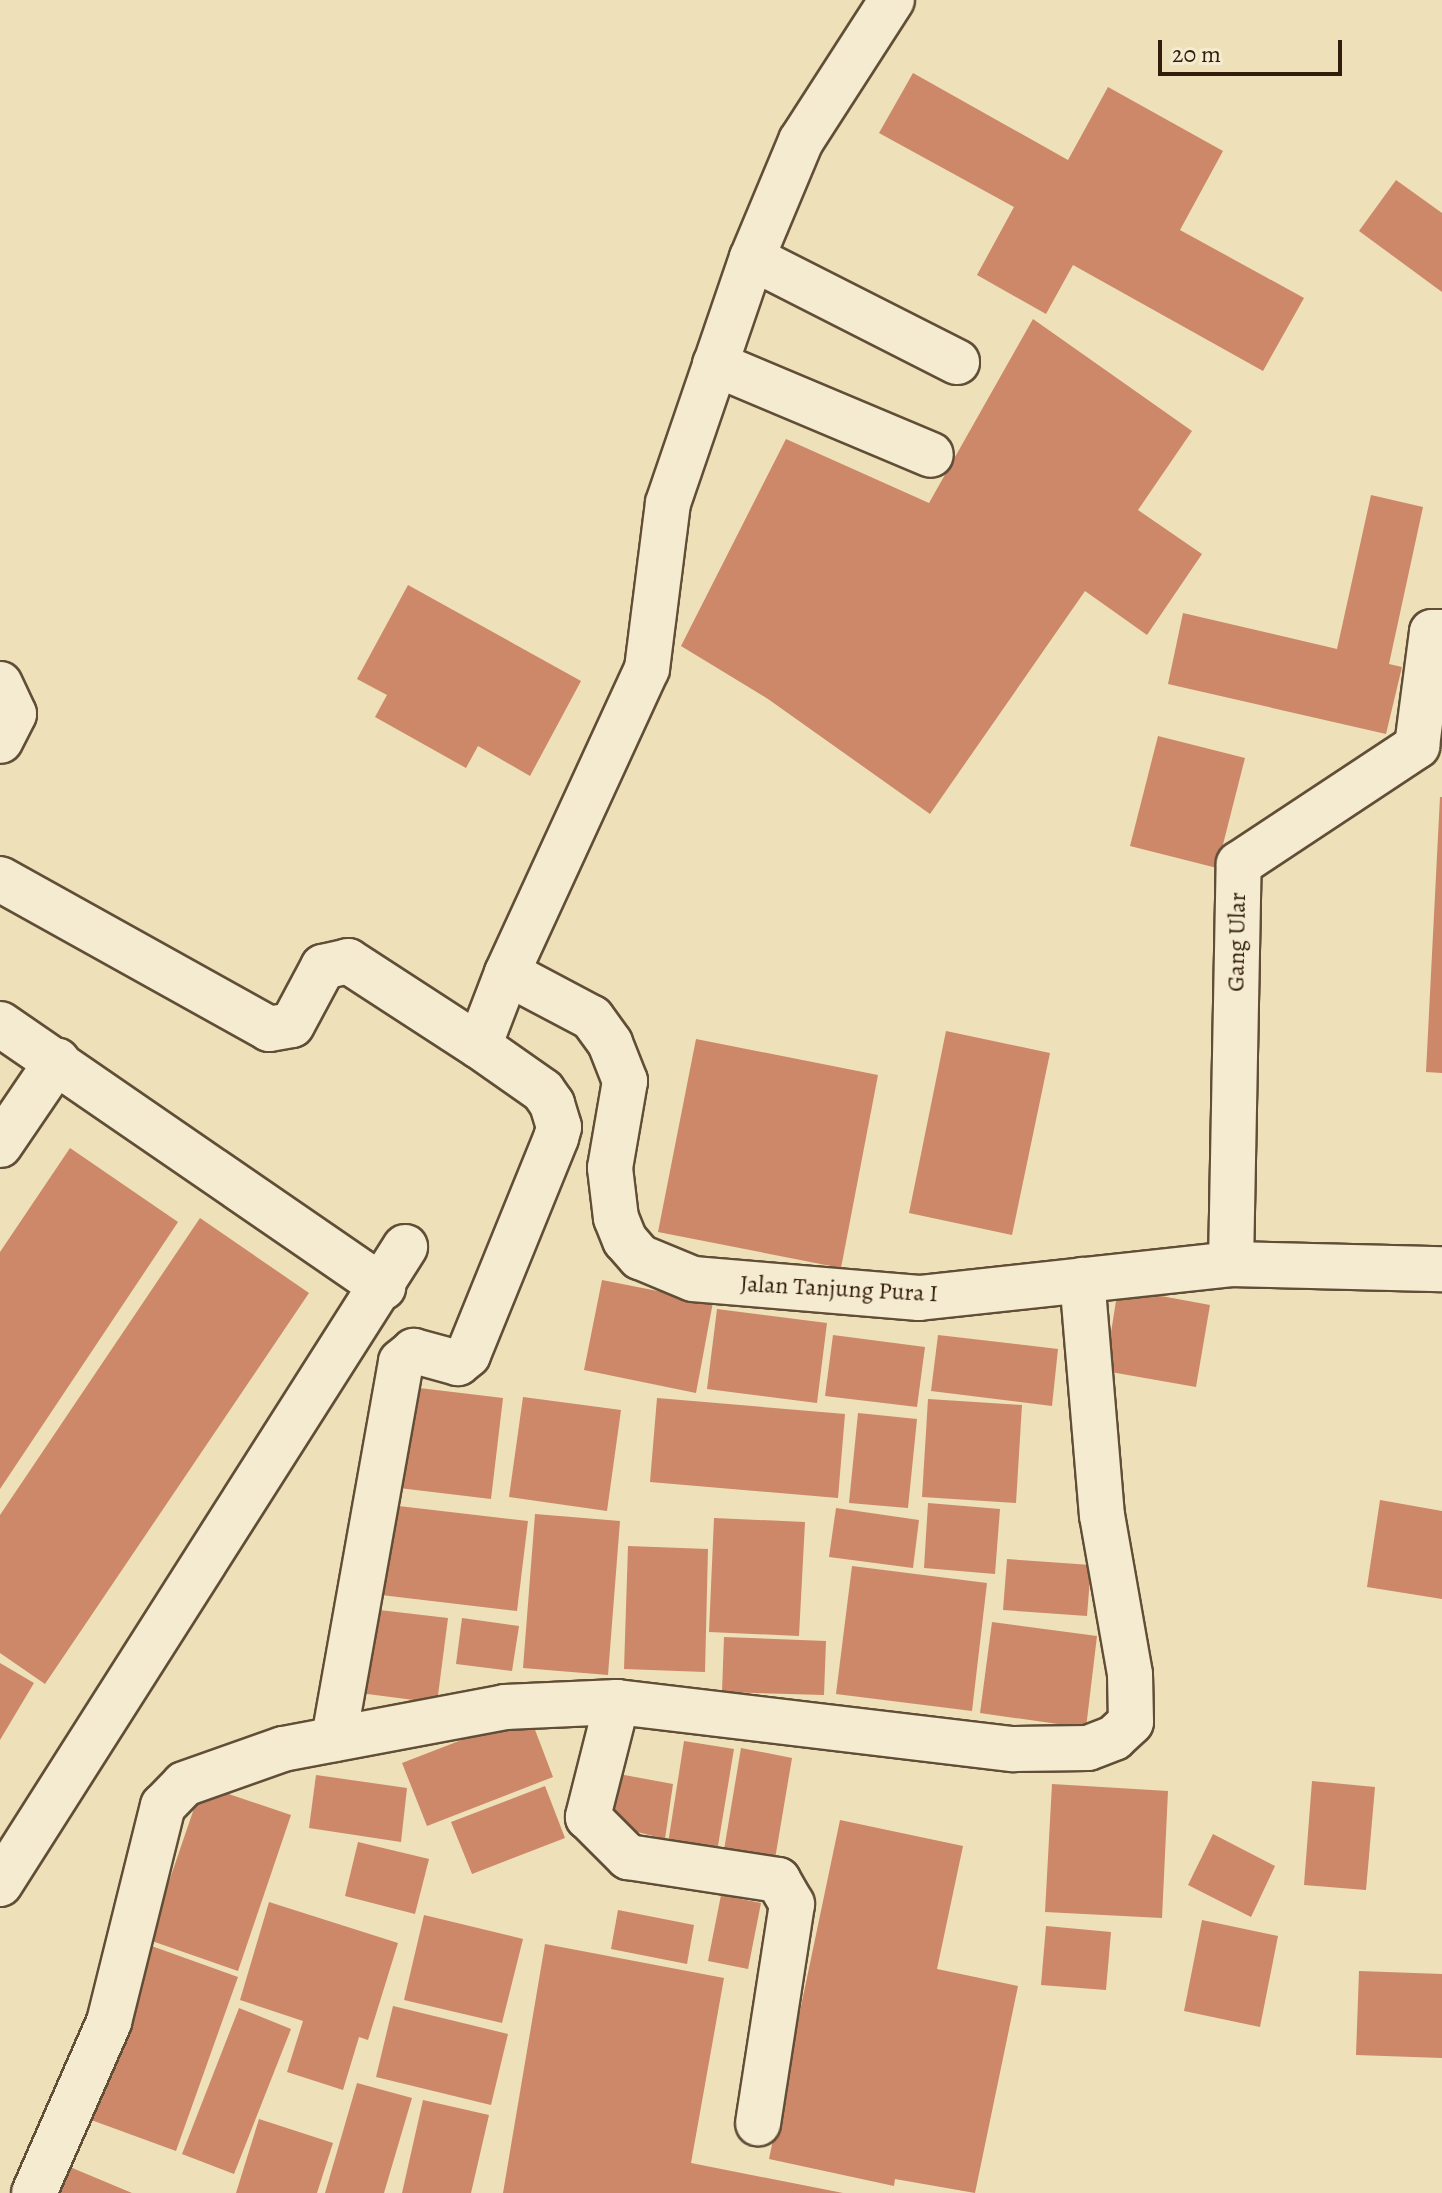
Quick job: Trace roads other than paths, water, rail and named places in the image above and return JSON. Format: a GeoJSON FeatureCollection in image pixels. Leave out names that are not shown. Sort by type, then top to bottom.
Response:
{"type":"FeatureCollection","features":[{"type":"Feature","properties":{"kind":"street"},"geometry":{"type":"LineString","coordinates":[[479,1046],[507,973],[647,669],[668,503],[752,258],[801,141],[892,0]]}},
{"type":"Feature","properties":{"kind":"street"},"geometry":{"type":"LineString","coordinates":[[752,258],[957,362]]}},
{"type":"Feature","properties":{"kind":"street"},"geometry":{"type":"LineString","coordinates":[[715,364],[931,455]]}},
{"type":"Feature","properties":{"kind":"street","name":"Gang Ular"},"geometry":{"type":"LineString","coordinates":[[1231,1264],[1239,864],[1417,746],[1432,632],[1442,632]]}},
{"type":"Feature","properties":{"kind":"street"},"geometry":{"type":"LineString","coordinates":[[0,684],[14,714],[0,741]]}},
{"type":"Feature","properties":{"kind":"street"},"geometry":{"type":"LineString","coordinates":[[0,879],[269,1029],[292,1025],[323,967],[341,959],[479,1046],[543,1091],[559,1127],[468,1355],[458,1363],[414,1351],[401,1362],[334,1739]]}},
{"type":"Feature","properties":{"kind":"street","name":"Jalan Tanjung Pura I"},"geometry":{"type":"LineString","coordinates":[[507,973],[592,1018],[610,1043],[625,1081],[610,1168],[613,1204],[625,1240],[653,1265],[693,1279],[754,1287],[919,1298],[1231,1264],[1442,1269]]}},
{"type":"Feature","properties":{"kind":"street"},"geometry":{"type":"LineString","coordinates":[[0,1024],[383,1287]]}},
{"type":"Feature","properties":{"kind":"street"},"geometry":{"type":"LineString","coordinates":[[0,1145],[57,1061]]}},
{"type":"Feature","properties":{"kind":"street"},"geometry":{"type":"LineString","coordinates":[[0,1884],[383,1287],[405,1247]]}},
{"type":"Feature","properties":{"kind":"street"},"geometry":{"type":"LineString","coordinates":[[34,2193],[109,2022],[163,1806],[184,1784],[283,1749],[505,1707],[617,1702],[1014,1749],[1088,1748],[1114,1738],[1131,1722],[1130,1674],[1102,1516],[1082,1280]]}},
{"type":"Feature","properties":{"kind":"street"},"geometry":{"type":"LineString","coordinates":[[617,1702],[588,1817],[628,1857],[778,1880],[792,1904],[758,2123]]}}]}
